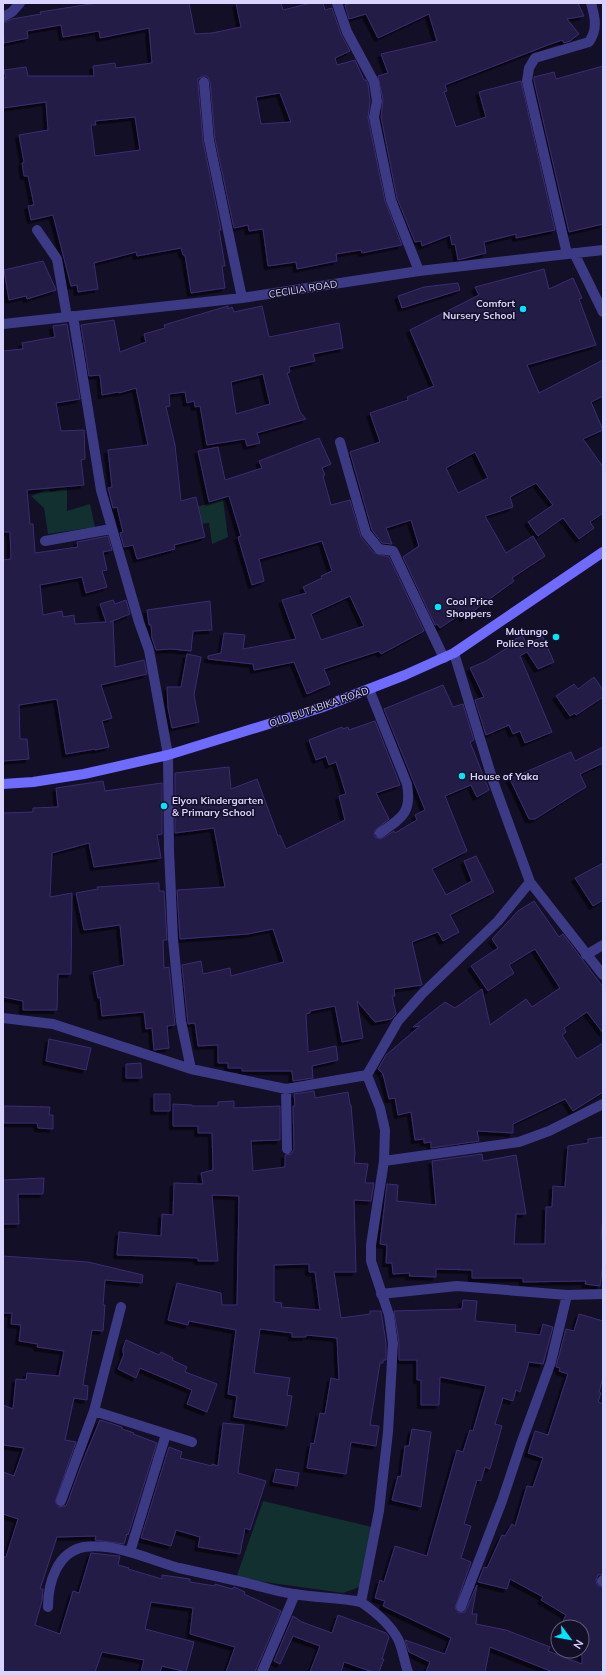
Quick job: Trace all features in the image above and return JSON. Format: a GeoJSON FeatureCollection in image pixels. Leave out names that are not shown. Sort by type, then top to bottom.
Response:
{"type":"FeatureCollection","features":[{"type":"Feature","properties":{"kind":"main road","name":"OLD BUTABIKA ROAD"},"geometry":{"type":"LineString","coordinates":[[3,784],[33,782],[84,774],[168,755],[320,708],[454,653],[603,552]]}},
{"type":"Feature","properties":{"kind":"street"},"geometry":{"type":"LineString","coordinates":[[337,3],[347,32],[374,82],[377,101],[374,117],[391,200],[419,271]]}},
{"type":"Feature","properties":{"kind":"street"},"geometry":{"type":"LineString","coordinates":[[591,3],[596,26],[594,35],[589,42],[535,58],[529,68],[527,81],[570,254],[603,312]]}},
{"type":"Feature","properties":{"kind":"street"},"geometry":{"type":"LineString","coordinates":[[3,16],[12,12],[19,4]]}},
{"type":"Feature","properties":{"kind":"street"},"geometry":{"type":"LineString","coordinates":[[204,82],[209,140],[242,298]]}},
{"type":"Feature","properties":{"kind":"street"},"geometry":{"type":"LineString","coordinates":[[37,230],[57,259],[70,316],[101,490],[111,529],[149,650],[168,755],[169,850],[173,939],[181,1021],[191,1069]]}},
{"type":"Feature","properties":{"kind":"street","name":"CECILIA ROAD"},"geometry":{"type":"LineString","coordinates":[[3,324],[242,298],[419,271],[603,250]]}},
{"type":"Feature","properties":{"kind":"street"},"geometry":{"type":"LineString","coordinates":[[340,442],[366,533],[379,550],[393,551],[444,658]]}},
{"type":"Feature","properties":{"kind":"street"},"geometry":{"type":"LineString","coordinates":[[45,541],[111,529]]}},
{"type":"Feature","properties":{"kind":"street"},"geometry":{"type":"LineString","coordinates":[[454,653],[492,778],[530,882],[603,976]]}},
{"type":"Feature","properties":{"kind":"street"},"geometry":{"type":"LineString","coordinates":[[369,689],[407,784],[410,798],[407,809],[397,822],[380,833]]}},
{"type":"Feature","properties":{"kind":"street"},"geometry":{"type":"LineString","coordinates":[[367,1075],[398,1021],[422,994],[498,921],[530,882]]}},
{"type":"Feature","properties":{"kind":"street"},"geometry":{"type":"LineString","coordinates":[[586,955],[603,945]]}},
{"type":"Feature","properties":{"kind":"street"},"geometry":{"type":"LineString","coordinates":[[3,1018],[53,1024],[191,1069],[286,1089],[367,1075]]}},
{"type":"Feature","properties":{"kind":"street"},"geometry":{"type":"LineString","coordinates":[[361,1602],[379,1511],[392,1381],[393,1343],[389,1315],[371,1261],[371,1245],[384,1161],[385,1130],[380,1108],[367,1075]]}},
{"type":"Feature","properties":{"kind":"street"},"geometry":{"type":"LineString","coordinates":[[286,1089],[287,1149]]}},
{"type":"Feature","properties":{"kind":"street"},"geometry":{"type":"LineString","coordinates":[[384,1161],[519,1142],[549,1131],[603,1104]]}},
{"type":"Feature","properties":{"kind":"street"},"geometry":{"type":"LineString","coordinates":[[381,1294],[457,1286],[568,1295],[603,1294]]}},
{"type":"Feature","properties":{"kind":"street"},"geometry":{"type":"LineString","coordinates":[[461,1607],[502,1501],[551,1362],[568,1295]]}},
{"type":"Feature","properties":{"kind":"street"},"geometry":{"type":"LineString","coordinates":[[61,1502],[94,1411],[121,1307]]}},
{"type":"Feature","properties":{"kind":"street"},"geometry":{"type":"LineString","coordinates":[[94,1411],[192,1442]]}},
{"type":"Feature","properties":{"kind":"street"},"geometry":{"type":"LineString","coordinates":[[130,1552],[166,1434]]}},
{"type":"Feature","properties":{"kind":"street"},"geometry":{"type":"LineString","coordinates":[[48,1607],[50,1582],[62,1560],[72,1552],[84,1547],[102,1547],[130,1552],[179,1568],[295,1594],[344,1598],[361,1602],[385,1623],[398,1639],[408,1672]]}},
{"type":"Feature","properties":{"kind":"street"},"geometry":{"type":"LineString","coordinates":[[262,1672],[295,1594]]}},
{"type":"Feature","properties":{"kind":"green space"},"geometry":{"type":"Polygon","coordinates":[[[47,479],[50,492],[67,488],[67,511],[90,504],[95,527],[48,534],[44,508],[31,496],[42,492],[47,479]]]}},
{"type":"Feature","properties":{"kind":"green space"},"geometry":{"type":"Polygon","coordinates":[[[223,499],[228,537],[212,544],[209,523],[200,524],[197,507],[223,499]]]}},
{"type":"Feature","properties":{"kind":"green space"},"geometry":{"type":"Polygon","coordinates":[[[263,1501],[372,1527],[362,1586],[343,1593],[236,1578],[263,1501]]]}},
{"type":"Feature","properties":{"kind":"building"},"geometry":{"type":"Polygon","coordinates":[[[97,3],[189,3],[195,34],[212,33],[241,27],[236,3],[281,3],[283,10],[311,3],[323,3],[325,10],[332,8],[341,34],[350,51],[335,58],[337,65],[355,60],[364,80],[366,80],[368,84],[370,101],[368,118],[385,201],[402,245],[362,253],[361,250],[336,254],[337,261],[297,269],[296,262],[268,266],[263,229],[249,231],[248,225],[234,228],[215,139],[210,81],[207,76],[203,76],[198,79],[198,83],[203,141],[221,230],[219,230],[225,266],[222,266],[225,288],[191,293],[185,255],[183,255],[181,248],[137,256],[136,252],[94,263],[98,289],[78,292],[77,285],[71,286],[53,215],[31,220],[28,206],[34,205],[28,176],[24,176],[22,163],[24,162],[19,135],[48,130],[46,102],[3,108],[3,78],[6,78],[4,70],[26,67],[28,76],[94,76],[93,66],[115,63],[116,68],[152,63],[149,28],[100,38],[99,31],[63,37],[61,25],[27,31],[28,38],[4,43],[3,23],[12,19],[41,14],[40,12],[97,3]],[[280,93],[256,97],[261,124],[291,122],[280,93]],[[135,117],[95,121],[96,125],[91,125],[95,156],[140,150],[135,117]]]}},
{"type":"Feature","properties":{"kind":"building"},"geometry":{"type":"Polygon","coordinates":[[[352,3],[578,3],[584,16],[567,19],[579,34],[570,41],[564,43],[562,40],[445,85],[447,91],[444,92],[456,127],[486,117],[479,92],[521,81],[555,230],[516,238],[516,234],[484,242],[486,253],[458,260],[455,244],[452,245],[450,235],[422,246],[421,241],[415,242],[397,198],[381,117],[383,100],[378,76],[388,73],[381,54],[437,41],[429,14],[378,38],[366,14],[349,19],[345,5],[352,3]]]}},
{"type":"Feature","properties":{"kind":"building"},"geometry":{"type":"Polygon","coordinates":[[[603,66],[603,224],[569,232],[534,77],[554,72],[556,79],[603,66]]]}},
{"type":"Feature","properties":{"kind":"building"},"geometry":{"type":"Polygon","coordinates":[[[43,261],[56,290],[27,299],[26,296],[9,300],[4,270],[43,261]]]}},
{"type":"Feature","properties":{"kind":"building"},"geometry":{"type":"Polygon","coordinates":[[[544,269],[549,289],[573,278],[582,298],[579,299],[596,345],[527,365],[539,393],[603,360],[603,396],[591,402],[603,430],[583,439],[603,467],[603,513],[590,522],[594,528],[579,539],[563,518],[538,536],[528,522],[553,505],[536,483],[510,497],[513,507],[485,516],[506,553],[533,536],[545,556],[512,578],[514,581],[464,618],[461,614],[440,628],[437,624],[435,625],[403,557],[419,546],[411,520],[386,528],[392,544],[382,543],[372,530],[350,452],[380,442],[370,413],[408,400],[407,397],[434,386],[410,330],[479,295],[475,287],[544,269]],[[475,452],[446,468],[458,493],[488,478],[475,452]]]}},
{"type":"Feature","properties":{"kind":"building"},"geometry":{"type":"Polygon","coordinates":[[[458,283],[460,290],[402,308],[398,296],[424,287],[458,283]]]}},
{"type":"Feature","properties":{"kind":"building"},"geometry":{"type":"Polygon","coordinates":[[[228,306],[228,309],[232,307],[234,312],[262,306],[269,337],[339,323],[343,348],[313,354],[315,361],[289,367],[290,372],[287,373],[300,412],[306,419],[257,433],[260,443],[247,446],[245,439],[207,445],[200,406],[195,407],[194,401],[187,403],[185,392],[169,394],[170,406],[166,407],[175,445],[181,501],[196,497],[205,537],[174,545],[175,549],[137,559],[133,545],[124,547],[120,533],[123,532],[117,507],[113,508],[108,488],[112,487],[108,450],[148,445],[136,388],[119,393],[102,395],[100,375],[89,376],[81,325],[114,320],[120,352],[146,342],[144,334],[165,328],[164,325],[228,306]],[[263,374],[231,382],[236,414],[270,404],[263,374]]]}},
{"type":"Feature","properties":{"kind":"building"},"geometry":{"type":"Polygon","coordinates":[[[67,324],[80,399],[56,403],[61,431],[84,430],[85,459],[81,460],[84,485],[27,490],[30,524],[33,524],[35,553],[78,547],[77,542],[108,536],[112,550],[103,552],[107,570],[102,571],[107,587],[86,593],[82,577],[40,585],[43,615],[62,611],[63,617],[74,615],[75,624],[106,622],[100,604],[113,600],[115,604],[126,600],[130,614],[110,622],[113,621],[115,667],[144,660],[147,674],[101,685],[112,718],[102,721],[109,747],[66,754],[57,699],[19,705],[20,739],[27,739],[29,759],[3,761],[3,560],[11,559],[10,532],[3,532],[3,351],[23,349],[22,343],[55,337],[53,326],[67,324]]]}},
{"type":"Feature","properties":{"kind":"building"},"geometry":{"type":"Polygon","coordinates":[[[319,438],[331,464],[322,468],[325,475],[323,476],[331,505],[350,500],[361,537],[374,553],[389,557],[424,631],[381,654],[379,651],[324,669],[330,684],[307,694],[294,662],[254,670],[253,664],[208,659],[208,656],[221,653],[224,633],[245,635],[243,649],[296,639],[282,600],[306,593],[303,587],[322,578],[321,576],[332,571],[322,541],[259,559],[264,581],[252,585],[238,537],[241,536],[229,496],[209,502],[198,451],[218,447],[225,480],[262,468],[259,461],[319,438]],[[350,596],[311,614],[321,640],[364,626],[350,596]]]}},
{"type":"Feature","properties":{"kind":"building"},"geometry":{"type":"Polygon","coordinates":[[[210,601],[212,630],[193,631],[191,651],[171,649],[156,650],[152,638],[151,625],[149,625],[147,610],[210,601]]]}},
{"type":"Feature","properties":{"kind":"building"},"geometry":{"type":"Polygon","coordinates":[[[523,636],[526,644],[543,637],[554,662],[538,669],[527,652],[520,656],[552,732],[525,743],[520,731],[513,734],[509,725],[486,735],[475,700],[484,697],[470,668],[486,661],[512,645],[510,641],[523,636]]]}},
{"type":"Feature","properties":{"kind":"building"},"geometry":{"type":"Polygon","coordinates":[[[187,654],[201,657],[194,695],[199,722],[172,728],[168,708],[167,687],[181,687],[187,654]]]}},
{"type":"Feature","properties":{"kind":"building"},"geometry":{"type":"Polygon","coordinates":[[[594,677],[603,690],[603,697],[576,715],[575,713],[570,716],[556,696],[574,684],[578,689],[594,677]]]}},
{"type":"Feature","properties":{"kind":"building"},"geometry":{"type":"Polygon","coordinates":[[[443,685],[453,707],[463,704],[474,740],[470,742],[489,790],[477,797],[471,785],[445,796],[467,851],[432,869],[446,895],[472,881],[464,861],[476,856],[494,892],[450,915],[459,932],[443,941],[438,932],[412,942],[422,985],[394,989],[395,996],[392,996],[396,1014],[391,1019],[375,1022],[357,1001],[363,1038],[342,1042],[335,1006],[310,1011],[310,1013],[306,1014],[308,1052],[336,1046],[338,1060],[312,1066],[313,1078],[293,1081],[292,1071],[242,1071],[242,1068],[228,1068],[228,1063],[218,1063],[218,1045],[198,1046],[195,1023],[188,1024],[182,965],[201,961],[203,974],[230,968],[231,976],[284,962],[273,929],[248,934],[180,939],[177,890],[225,887],[214,828],[175,833],[175,773],[229,767],[231,789],[257,779],[278,836],[280,835],[286,849],[345,820],[339,796],[346,794],[336,762],[329,765],[326,756],[316,760],[309,740],[342,727],[343,729],[348,727],[349,730],[375,721],[400,785],[376,793],[389,819],[374,831],[375,837],[381,839],[394,831],[395,833],[417,820],[415,815],[425,810],[384,709],[443,685]]]}},
{"type":"Feature","properties":{"kind":"building"},"geometry":{"type":"Polygon","coordinates":[[[603,747],[603,763],[580,774],[586,787],[535,819],[529,819],[510,779],[571,752],[575,761],[603,747]]]}},
{"type":"Feature","properties":{"kind":"building"},"geometry":{"type":"Polygon","coordinates":[[[103,781],[105,791],[162,783],[162,834],[157,835],[161,858],[94,867],[89,843],[52,853],[50,897],[72,893],[71,974],[58,974],[57,1010],[23,1010],[23,1001],[3,997],[3,813],[33,812],[33,808],[58,807],[56,788],[103,781]]]}},
{"type":"Feature","properties":{"kind":"building"},"geometry":{"type":"Polygon","coordinates":[[[603,863],[603,900],[593,906],[575,878],[603,863]]]}},
{"type":"Feature","properties":{"kind":"building"},"geometry":{"type":"Polygon","coordinates":[[[159,883],[159,891],[164,891],[167,940],[163,940],[164,968],[169,967],[175,1025],[167,1026],[169,1048],[154,1050],[152,1028],[146,1029],[144,1012],[102,1016],[100,997],[98,998],[93,972],[124,965],[120,925],[84,930],[76,893],[98,889],[97,887],[159,883]]]}},
{"type":"Feature","properties":{"kind":"building"},"geometry":{"type":"Polygon","coordinates":[[[534,901],[559,937],[563,934],[603,987],[603,1033],[587,1012],[564,1028],[566,1032],[562,1035],[577,1059],[603,1043],[603,1092],[573,1111],[565,1099],[513,1124],[513,1133],[477,1131],[479,1141],[431,1148],[431,1142],[424,1143],[424,1139],[415,1140],[411,1112],[398,1115],[395,1098],[389,1099],[383,1074],[378,1069],[386,1055],[420,1026],[413,1027],[445,1002],[455,1008],[482,989],[490,1025],[526,999],[532,1007],[560,988],[535,949],[509,965],[514,973],[488,991],[471,966],[498,948],[492,939],[518,911],[534,901]]]}},
{"type":"Feature","properties":{"kind":"building"},"geometry":{"type":"Polygon","coordinates":[[[49,1039],[91,1048],[86,1070],[46,1061],[49,1039]]]}},
{"type":"Feature","properties":{"kind":"building"},"geometry":{"type":"Polygon","coordinates":[[[141,1063],[142,1078],[126,1078],[126,1064],[141,1063]]]}},
{"type":"Feature","properties":{"kind":"building"},"geometry":{"type":"Polygon","coordinates":[[[314,1091],[315,1098],[348,1092],[351,1105],[355,1153],[354,1163],[368,1164],[365,1183],[374,1183],[371,1201],[354,1200],[356,1272],[334,1272],[341,1318],[370,1314],[370,1311],[381,1311],[386,1343],[386,1360],[383,1360],[383,1363],[380,1363],[370,1425],[379,1426],[376,1446],[351,1442],[346,1474],[307,1468],[311,1443],[314,1444],[320,1413],[325,1414],[331,1378],[339,1380],[337,1338],[306,1335],[306,1337],[292,1337],[292,1333],[260,1329],[254,1373],[290,1378],[287,1395],[292,1396],[287,1426],[234,1417],[237,1396],[228,1394],[236,1330],[189,1321],[188,1325],[168,1320],[177,1283],[221,1293],[222,1305],[237,1305],[239,1196],[212,1195],[218,1261],[198,1261],[198,1258],[117,1255],[119,1232],[161,1236],[162,1214],[173,1215],[174,1183],[203,1184],[201,1173],[213,1170],[212,1133],[198,1133],[198,1126],[173,1126],[173,1104],[218,1106],[218,1102],[234,1101],[234,1108],[280,1106],[280,1140],[251,1141],[253,1171],[285,1167],[285,1155],[291,1154],[294,1149],[294,1094],[314,1091]],[[309,1264],[274,1265],[274,1302],[282,1303],[281,1307],[320,1310],[315,1272],[309,1272],[309,1264]]]}},
{"type":"Feature","properties":{"kind":"building"},"geometry":{"type":"Polygon","coordinates":[[[154,1094],[170,1094],[170,1111],[154,1111],[154,1094]]]}},
{"type":"Feature","properties":{"kind":"building"},"geometry":{"type":"Polygon","coordinates":[[[4,1106],[50,1107],[49,1115],[53,1115],[53,1129],[38,1128],[37,1123],[4,1123],[4,1106]]]}},
{"type":"Feature","properties":{"kind":"building"},"geometry":{"type":"Polygon","coordinates":[[[603,1137],[603,1215],[601,1239],[603,1239],[603,1264],[600,1286],[585,1284],[586,1281],[523,1282],[523,1278],[472,1278],[472,1270],[436,1269],[436,1277],[409,1276],[410,1273],[393,1274],[392,1263],[386,1263],[387,1245],[380,1244],[387,1184],[398,1185],[397,1201],[436,1205],[432,1161],[482,1154],[483,1161],[516,1155],[526,1214],[516,1214],[514,1244],[545,1244],[546,1207],[552,1207],[553,1186],[565,1187],[568,1146],[588,1143],[588,1139],[603,1137]]]}},
{"type":"Feature","properties":{"kind":"building"},"geometry":{"type":"Polygon","coordinates":[[[44,1178],[43,1194],[18,1194],[19,1224],[3,1224],[3,1180],[44,1178]]]}},
{"type":"Feature","properties":{"kind":"building"},"geometry":{"type":"Polygon","coordinates":[[[3,1256],[88,1262],[143,1275],[142,1283],[105,1280],[103,1331],[92,1330],[83,1385],[88,1386],[87,1400],[74,1398],[65,1440],[76,1442],[55,1502],[59,1507],[67,1504],[100,1420],[122,1427],[122,1429],[157,1443],[124,1544],[95,1540],[96,1536],[57,1537],[40,1589],[43,1589],[42,1601],[35,1625],[60,1634],[73,1591],[79,1593],[91,1553],[120,1556],[118,1565],[129,1568],[128,1569],[162,1579],[162,1575],[190,1579],[190,1582],[215,1586],[215,1584],[232,1589],[234,1587],[245,1592],[244,1594],[281,1611],[255,1672],[226,1672],[235,1647],[190,1634],[193,1608],[151,1602],[145,1629],[194,1642],[186,1672],[162,1666],[160,1672],[141,1672],[144,1660],[102,1652],[95,1672],[3,1672],[3,1557],[6,1557],[18,1519],[3,1514],[3,1472],[14,1476],[24,1448],[3,1445],[3,1405],[13,1409],[16,1379],[26,1380],[27,1373],[59,1376],[64,1351],[37,1347],[38,1344],[19,1341],[21,1325],[11,1324],[12,1313],[3,1313],[3,1256]]]}},
{"type":"Feature","properties":{"kind":"building"},"geometry":{"type":"Polygon","coordinates":[[[463,1300],[477,1301],[475,1321],[516,1325],[515,1332],[540,1335],[543,1324],[553,1327],[543,1364],[529,1362],[520,1392],[516,1390],[513,1401],[503,1398],[495,1424],[502,1426],[490,1469],[485,1467],[481,1481],[477,1480],[464,1524],[471,1526],[461,1558],[471,1562],[455,1608],[459,1613],[465,1612],[477,1585],[472,1614],[477,1614],[476,1624],[506,1630],[550,1647],[548,1651],[550,1652],[550,1659],[569,1659],[582,1664],[582,1659],[590,1659],[590,1619],[564,1619],[566,1615],[541,1600],[543,1597],[510,1579],[507,1589],[478,1582],[484,1567],[487,1568],[502,1535],[505,1536],[512,1524],[515,1526],[527,1486],[533,1487],[543,1458],[528,1453],[535,1431],[548,1435],[568,1374],[559,1371],[560,1368],[556,1367],[566,1329],[574,1331],[579,1314],[603,1321],[603,1378],[598,1402],[603,1404],[603,1574],[598,1575],[596,1580],[597,1585],[603,1587],[603,1672],[553,1672],[490,1647],[485,1672],[426,1672],[430,1662],[409,1652],[405,1640],[445,1654],[451,1638],[383,1606],[385,1601],[375,1598],[380,1580],[384,1582],[395,1546],[427,1556],[457,1450],[463,1452],[470,1430],[473,1431],[486,1386],[440,1377],[439,1405],[421,1405],[421,1380],[417,1380],[417,1360],[399,1360],[399,1342],[394,1311],[462,1309],[463,1300]]]}},
{"type":"Feature","properties":{"kind":"building"},"geometry":{"type":"Polygon","coordinates":[[[126,1340],[159,1355],[161,1352],[173,1358],[172,1360],[187,1367],[185,1372],[217,1384],[207,1412],[187,1404],[192,1390],[140,1368],[136,1378],[118,1369],[124,1354],[123,1348],[126,1340]]]}},
{"type":"Feature","properties":{"kind":"building"},"geometry":{"type":"Polygon","coordinates":[[[223,1423],[244,1425],[238,1473],[266,1481],[250,1530],[245,1528],[240,1554],[198,1547],[200,1537],[176,1530],[171,1546],[141,1538],[169,1447],[182,1452],[180,1458],[212,1466],[212,1464],[218,1466],[223,1423]]]}},
{"type":"Feature","properties":{"kind":"building"},"geometry":{"type":"Polygon","coordinates":[[[412,1429],[431,1432],[421,1507],[392,1500],[398,1476],[401,1477],[405,1446],[409,1446],[412,1429]]]}},
{"type":"Feature","properties":{"kind":"building"},"geometry":{"type":"Polygon","coordinates":[[[276,1469],[299,1473],[297,1486],[273,1482],[276,1469]]]}},
{"type":"Feature","properties":{"kind":"building"},"geometry":{"type":"Polygon","coordinates":[[[338,1615],[386,1633],[389,1637],[382,1659],[384,1659],[379,1672],[373,1672],[344,1662],[341,1672],[310,1672],[320,1646],[293,1636],[280,1664],[274,1661],[293,1616],[302,1622],[332,1633],[338,1615]]]}},
{"type":"Feature","properties":{"kind":"place","name":"Comfort Nursery School"},"geometry":{"type":"Point","coordinates":[523,309]}},
{"type":"Feature","properties":{"kind":"place","name":"Cool Price Shoppers"},"geometry":{"type":"Point","coordinates":[438,607]}},
{"type":"Feature","properties":{"kind":"place","name":"Mutungo Police Post"},"geometry":{"type":"Point","coordinates":[556,637]}},
{"type":"Feature","properties":{"kind":"place","name":"House of Yaka"},"geometry":{"type":"Point","coordinates":[462,776]}},
{"type":"Feature","properties":{"kind":"place","name":"Elyon Kindergarten & Primary School"},"geometry":{"type":"Point","coordinates":[164,806]}}]}
